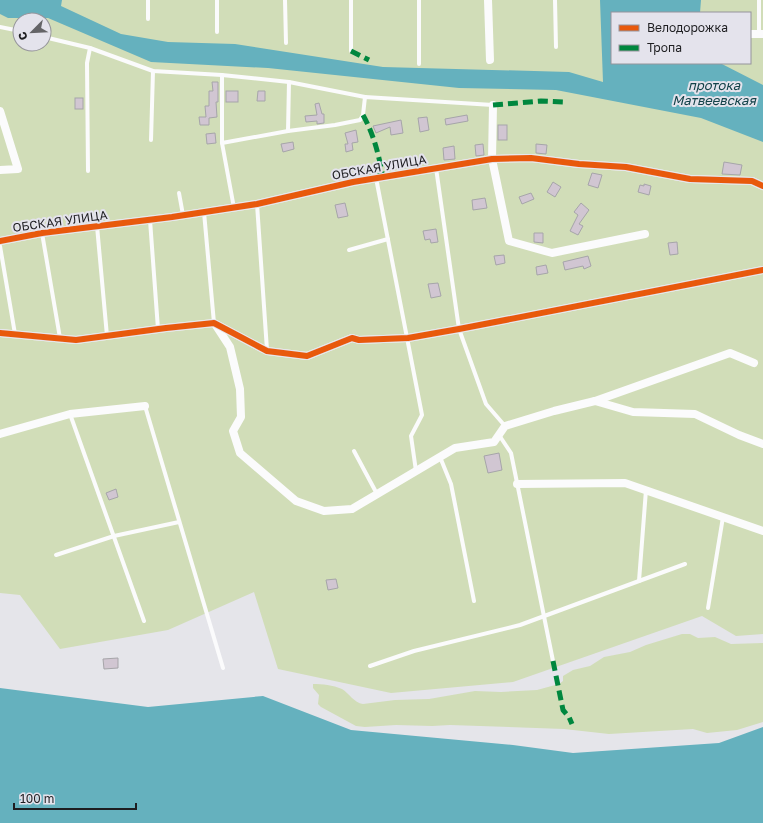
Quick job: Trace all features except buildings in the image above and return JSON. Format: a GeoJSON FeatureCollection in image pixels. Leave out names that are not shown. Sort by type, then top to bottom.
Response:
{"type":"FeatureCollection","features":[{"type":"Feature","properties":{"kind":"street"},"geometry":{"type":"LineString","coordinates":[[488,0],[490,60]]}},
{"type":"Feature","properties":{"kind":"street"},"geometry":{"type":"LineString","coordinates":[[493,105],[492,159],[509,241],[552,253],[644,234]]}},
{"type":"Feature","properties":{"kind":"street"},"geometry":{"type":"LineString","coordinates":[[0,111],[18,169],[0,170]]}},
{"type":"Feature","properties":{"kind":"street","name":"ОБСКАЯ УЛИЦА"},"geometry":{"type":"LineString","coordinates":[[0,241],[42,233],[183,216],[234,208],[354,182],[492,159],[531,158],[579,164],[626,167],[690,179],[752,181],[763,186]]}},
{"type":"Feature","properties":{"kind":"street"},"geometry":{"type":"LineString","coordinates":[[0,333],[76,340],[214,323],[267,351],[307,356],[352,338],[359,340],[408,338],[763,270]]}},
{"type":"Feature","properties":{"kind":"street"},"geometry":{"type":"LineString","coordinates":[[214,323],[230,347],[240,389],[241,416],[234,431],[240,453],[296,501],[324,511],[352,509],[455,448],[494,442],[505,426],[554,411],[596,402],[730,353],[754,363]]}},
{"type":"Feature","properties":{"kind":"street"},"geometry":{"type":"LineString","coordinates":[[596,402],[633,412],[695,414],[739,435],[763,444]]}},
{"type":"Feature","properties":{"kind":"street"},"geometry":{"type":"LineString","coordinates":[[0,434],[70,414],[145,406]]}},
{"type":"Feature","properties":{"kind":"street"},"geometry":{"type":"LineString","coordinates":[[517,484],[625,483],[763,531]]}},
{"type":"Feature","properties":{"kind":"lane"},"geometry":{"type":"LineString","coordinates":[[148,0],[148,19]]}},
{"type":"Feature","properties":{"kind":"lane"},"geometry":{"type":"LineString","coordinates":[[217,0],[217,32]]}},
{"type":"Feature","properties":{"kind":"lane"},"geometry":{"type":"LineString","coordinates":[[285,0],[286,43]]}},
{"type":"Feature","properties":{"kind":"lane"},"geometry":{"type":"LineString","coordinates":[[351,0],[351,51]]}},
{"type":"Feature","properties":{"kind":"lane"},"geometry":{"type":"LineString","coordinates":[[419,0],[419,64]]}},
{"type":"Feature","properties":{"kind":"lane"},"geometry":{"type":"LineString","coordinates":[[555,0],[556,47]]}},
{"type":"Feature","properties":{"kind":"lane"},"geometry":{"type":"LineString","coordinates":[[757,34],[759,0]]}},
{"type":"Feature","properties":{"kind":"lane"},"geometry":{"type":"LineString","coordinates":[[0,26],[12,29]]}},
{"type":"Feature","properties":{"kind":"lane"},"geometry":{"type":"LineString","coordinates":[[52,39],[90,48],[153,71],[222,75],[289,82],[365,97],[493,105]]}},
{"type":"Feature","properties":{"kind":"lane"},"geometry":{"type":"LineString","coordinates":[[88,171],[87,63],[90,48]]}},
{"type":"Feature","properties":{"kind":"lane"},"geometry":{"type":"LineString","coordinates":[[151,140],[153,71]]}},
{"type":"Feature","properties":{"kind":"lane"},"geometry":{"type":"LineString","coordinates":[[222,75],[222,143],[234,208]]}},
{"type":"Feature","properties":{"kind":"lane"},"geometry":{"type":"LineString","coordinates":[[288,131],[289,82]]}},
{"type":"Feature","properties":{"kind":"lane"},"geometry":{"type":"LineString","coordinates":[[222,143],[360,120],[363,115],[365,97]]}},
{"type":"Feature","properties":{"kind":"lane"},"geometry":{"type":"LineString","coordinates":[[436,168],[459,329],[486,404],[505,426]]}},
{"type":"Feature","properties":{"kind":"lane"},"geometry":{"type":"LineString","coordinates":[[376,178],[422,414],[411,436],[416,471]]}},
{"type":"Feature","properties":{"kind":"lane"},"geometry":{"type":"LineString","coordinates":[[179,193],[183,216]]}},
{"type":"Feature","properties":{"kind":"lane"},"geometry":{"type":"LineString","coordinates":[[257,204],[267,351]]}},
{"type":"Feature","properties":{"kind":"lane"},"geometry":{"type":"LineString","coordinates":[[204,212],[214,323]]}},
{"type":"Feature","properties":{"kind":"lane"},"geometry":{"type":"LineString","coordinates":[[150,220],[158,329]]}},
{"type":"Feature","properties":{"kind":"lane"},"geometry":{"type":"LineString","coordinates":[[97,226],[107,336]]}},
{"type":"Feature","properties":{"kind":"lane"},"geometry":{"type":"LineString","coordinates":[[42,233],[60,338]]}},
{"type":"Feature","properties":{"kind":"lane"},"geometry":{"type":"LineString","coordinates":[[349,250],[388,239]]}},
{"type":"Feature","properties":{"kind":"lane"},"geometry":{"type":"LineString","coordinates":[[0,246],[16,335]]}},
{"type":"Feature","properties":{"kind":"lane"},"geometry":{"type":"LineString","coordinates":[[145,406],[223,668]]}},
{"type":"Feature","properties":{"kind":"lane"},"geometry":{"type":"LineString","coordinates":[[70,414],[144,621]]}},
{"type":"Feature","properties":{"kind":"lane"},"geometry":{"type":"LineString","coordinates":[[499,435],[511,453],[553,661]]}},
{"type":"Feature","properties":{"kind":"lane"},"geometry":{"type":"LineString","coordinates":[[354,451],[377,494]]}},
{"type":"Feature","properties":{"kind":"lane"},"geometry":{"type":"LineString","coordinates":[[440,457],[451,484],[474,601]]}},
{"type":"Feature","properties":{"kind":"lane"},"geometry":{"type":"LineString","coordinates":[[639,581],[646,490]]}},
{"type":"Feature","properties":{"kind":"lane"},"geometry":{"type":"LineString","coordinates":[[708,608],[723,517]]}},
{"type":"Feature","properties":{"kind":"lane"},"geometry":{"type":"LineString","coordinates":[[56,556],[114,536],[179,522]]}},
{"type":"Feature","properties":{"kind":"lane"},"geometry":{"type":"LineString","coordinates":[[370,666],[414,651],[520,625],[685,564]]}},
{"type":"Feature","properties":{"kind":"green space"},"geometry":{"type":"Polygon","coordinates":[[[0,0],[763,0],[763,634],[736,636],[702,616],[513,682],[391,693],[278,669],[254,592],[168,630],[60,649],[20,595],[0,593],[0,0]]]}},
{"type":"Feature","properties":{"kind":"green space"},"geometry":{"type":"Polygon","coordinates":[[[682,634],[690,634],[698,638],[715,637],[731,644],[763,643],[763,722],[737,730],[707,733],[693,729],[609,734],[564,729],[450,725],[396,725],[365,727],[356,726],[321,707],[318,704],[319,695],[313,688],[313,684],[328,685],[339,688],[345,691],[357,702],[363,704],[395,700],[429,699],[475,691],[501,692],[537,690],[559,684],[563,681],[563,676],[573,670],[590,666],[604,657],[630,652],[646,645],[682,634]]]}},
{"type":"Feature","properties":{"kind":"water","name":"протока Матвеевская"},"geometry":{"type":"Polygon","coordinates":[[[0,0],[62,0],[61,6],[121,34],[168,42],[235,44],[383,67],[569,72],[603,82],[600,0],[701,0],[700,12],[611,12],[611,64],[722,64],[763,85],[763,142],[701,118],[556,90],[459,88],[268,68],[151,62],[52,20],[52,12],[12,12],[12,18],[8,18],[0,14],[0,0]]]}},
{"type":"Feature","properties":{"kind":"water"},"geometry":{"type":"Polygon","coordinates":[[[0,688],[148,707],[263,696],[351,730],[513,745],[573,753],[719,743],[763,727],[763,823],[0,823],[0,688]]]}},
{"type":"Feature","properties":{"kind":"marked path"},"geometry":{"type":"LineString","coordinates":[[351,51],[369,60]]}},
{"type":"Feature","properties":{"kind":"marked path"},"geometry":{"type":"LineString","coordinates":[[493,105],[541,101],[564,102]]}},
{"type":"Feature","properties":{"kind":"marked path"},"geometry":{"type":"LineString","coordinates":[[363,115],[377,150],[382,172],[377,178]]}},
{"type":"Feature","properties":{"kind":"marked path"},"geometry":{"type":"LineString","coordinates":[[553,661],[563,710],[569,717],[572,724]]}},
{"type":"Feature","properties":{"kind":"cycle path"},"geometry":{"type":"LineString","coordinates":[[0,241],[42,233],[172,217],[257,204],[353,182],[492,159],[531,158],[579,164],[626,167],[690,179],[752,181],[763,186]]}},
{"type":"Feature","properties":{"kind":"cycle path"},"geometry":{"type":"LineString","coordinates":[[0,333],[76,340],[214,323],[267,351],[307,356],[352,338],[359,340],[408,338],[763,270]]}}]}
